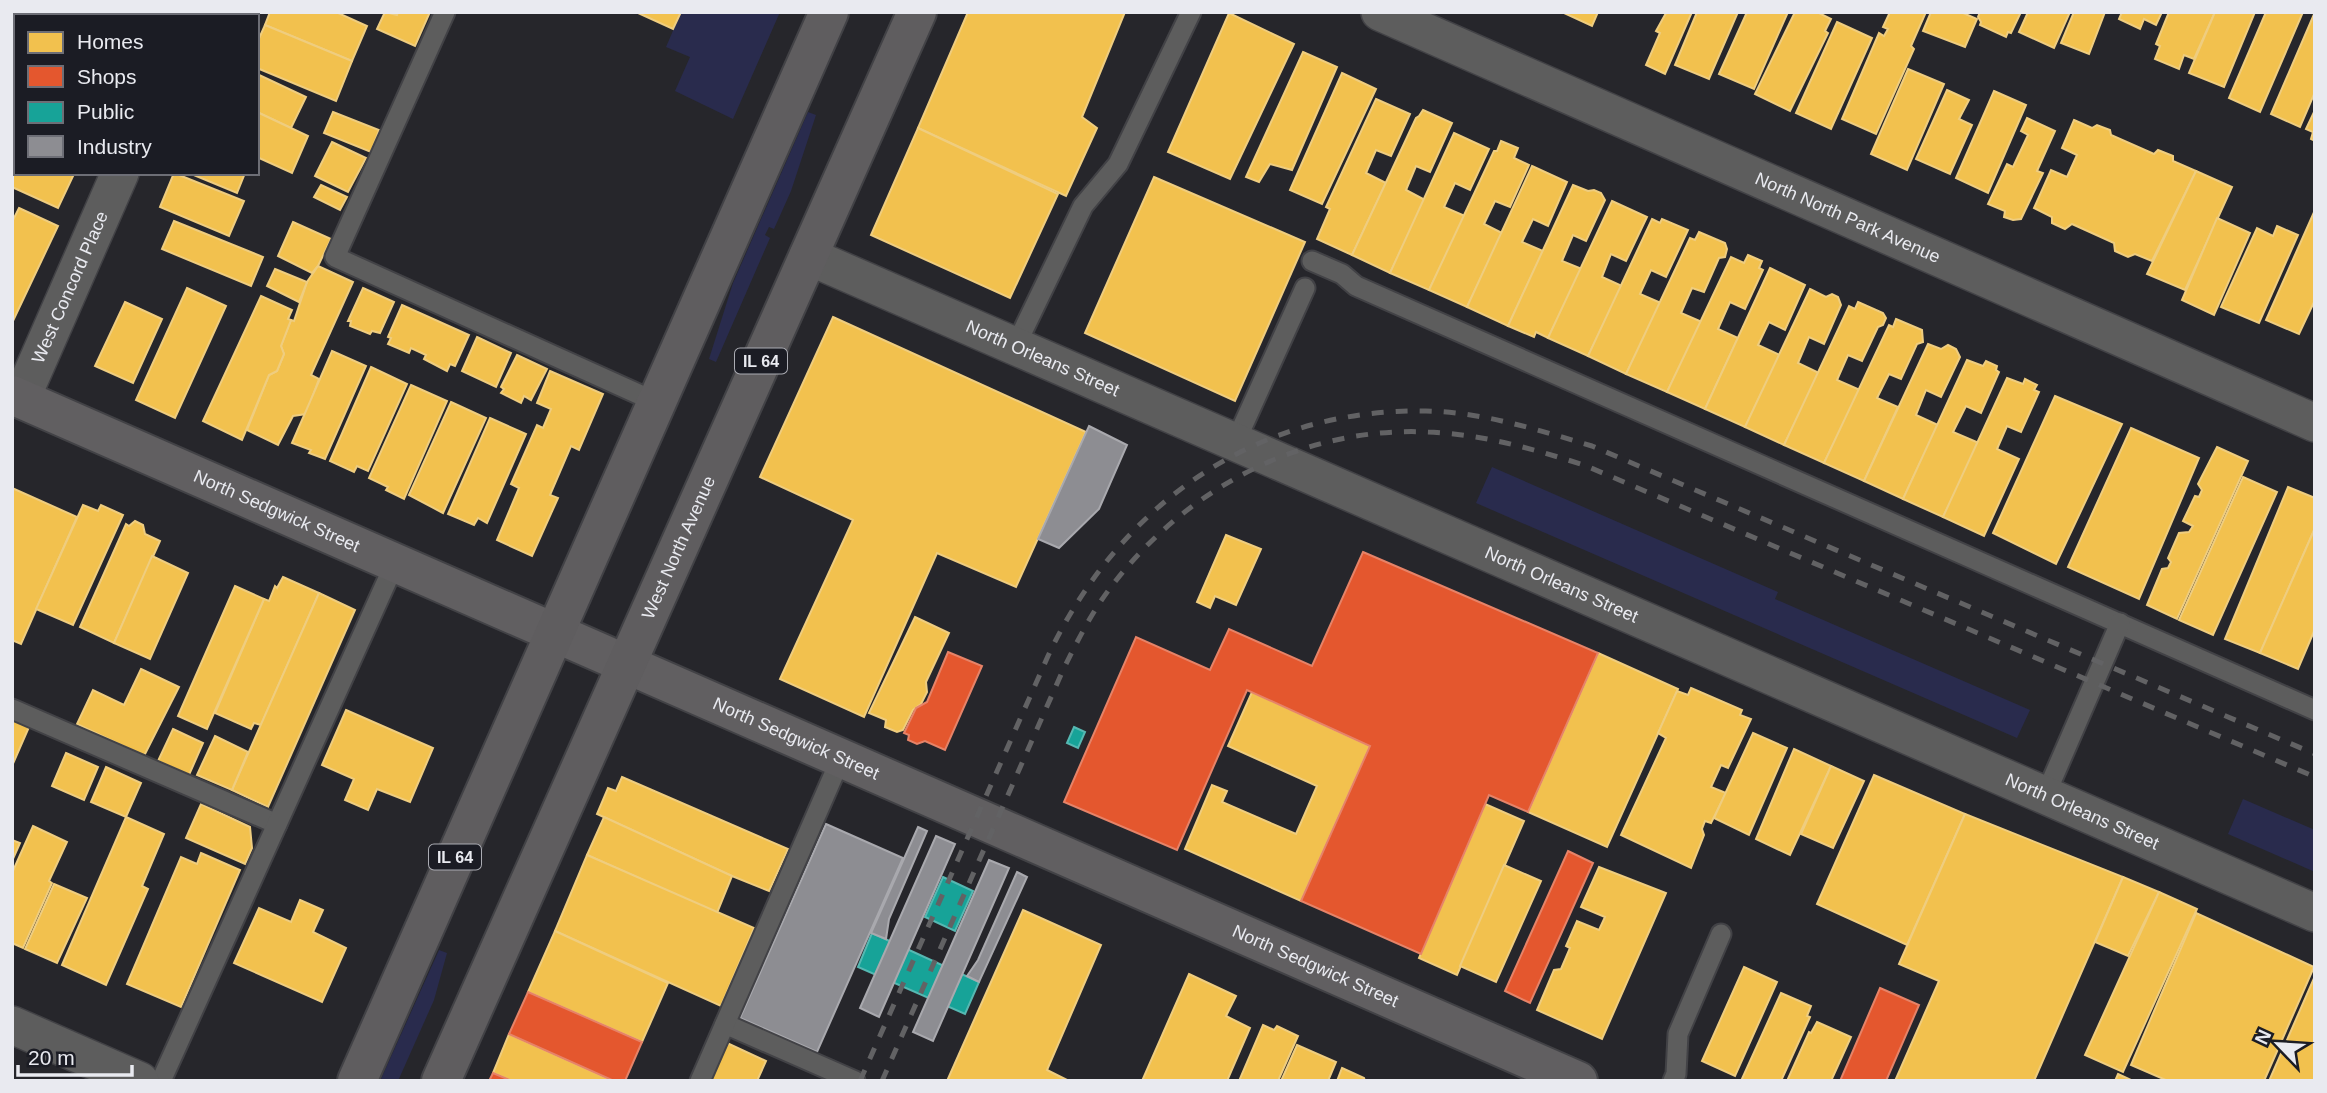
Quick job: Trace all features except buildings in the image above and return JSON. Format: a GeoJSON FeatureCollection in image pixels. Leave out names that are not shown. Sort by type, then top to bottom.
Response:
{"type":"FeatureCollection","features":[{"type":"Feature","properties":{"kind":"main road","name":"IL 64"},"geometry":{"type":"LineString","coordinates":[[357,1081],[829,12]]}},
{"type":"Feature","properties":{"kind":"main road","name":"West North Avenue"},"geometry":{"type":"LineString","coordinates":[[441,1081],[917,12]]}},
{"type":"Feature","properties":{"kind":"street","name":"North North Park Avenue"},"geometry":{"type":"LineString","coordinates":[[1380,12],[2315,423]]}},
{"type":"Feature","properties":{"kind":"street","name":"West Concord Place"},"geometry":{"type":"LineString","coordinates":[[17,397],[119,175]]}},
{"type":"Feature","properties":{"kind":"street","name":"North Orleans Street"},"geometry":{"type":"LineString","coordinates":[[808,256],[2315,913]]}},
{"type":"Feature","properties":{"kind":"street","name":"North Sedgwick Street"},"geometry":{"type":"LineString","coordinates":[[17,397],[1578,1081]]}},
{"type":"Feature","properties":{"kind":"street"},"geometry":{"type":"LineString","coordinates":[[12,1025],[140,1081]]}},
{"type":"Feature","properties":{"kind":"lane"},"geometry":{"type":"LineString","coordinates":[[445,12],[335,257],[656,402]]}},
{"type":"Feature","properties":{"kind":"lane"},"geometry":{"type":"LineString","coordinates":[[1016,347],[1083,206],[1118,164],[1191,12]]}},
{"type":"Feature","properties":{"kind":"lane"},"geometry":{"type":"LineString","coordinates":[[1312,261],[1342,274],[1356,286],[2315,710]]}},
{"type":"Feature","properties":{"kind":"lane"},"geometry":{"type":"LineString","coordinates":[[1236,443],[1305,288]]}},
{"type":"Feature","properties":{"kind":"lane"},"geometry":{"type":"LineString","coordinates":[[161,1081],[395,563]]}},
{"type":"Feature","properties":{"kind":"lane"},"geometry":{"type":"LineString","coordinates":[[2045,796],[2120,623]]}},
{"type":"Feature","properties":{"kind":"lane"},"geometry":{"type":"LineString","coordinates":[[12,709],[278,824]]}},
{"type":"Feature","properties":{"kind":"lane"},"geometry":{"type":"LineString","coordinates":[[700,1081],[841,758]]}},
{"type":"Feature","properties":{"kind":"lane"},"geometry":{"type":"LineString","coordinates":[[1673,1081],[1676,1074],[1678,1034],[1721,934]]}},
{"type":"Feature","properties":{"kind":"lane"},"geometry":{"type":"LineString","coordinates":[[725,1024],[855,1081]]}},
{"type":"Feature","properties":{"kind":"shaded area"},"geometry":{"type":"Polygon","coordinates":[[[681,12],[780,12],[733,119],[675,91],[690,57],[666,47],[681,12]]]}},
{"type":"Feature","properties":{"kind":"shaded area"},"geometry":{"type":"Polygon","coordinates":[[[808,112],[816,115],[791,191],[774,229],[769,227],[765,235],[770,238],[716,362],[709,359],[733,283],[808,112]]]}},
{"type":"Feature","properties":{"kind":"shaded area"},"geometry":{"type":"Polygon","coordinates":[[[1492,467],[1778,592],[1775,599],[2030,710],[2017,738],[1476,503],[1492,467]]]}},
{"type":"Feature","properties":{"kind":"shaded area"},"geometry":{"type":"Polygon","coordinates":[[[2243,799],[2315,830],[2315,872],[2228,834],[2243,799]]]}},
{"type":"Feature","properties":{"kind":"shaded area"},"geometry":{"type":"Polygon","coordinates":[[[439,950],[447,953],[434,1000],[398,1081],[380,1081],[439,950]]]}},
{"type":"Feature","properties":{"kind":"railway"},"geometry":{"type":"LineString","coordinates":[[860,1081],[1048,656],[1078,602],[1113,554],[1154,511],[1200,476],[1250,447],[1305,427],[1364,414],[1447,412],[1510,423],[1592,446],[2315,754]]}},
{"type":"Feature","properties":{"kind":"railway"},"geometry":{"type":"LineString","coordinates":[[882,1081],[1063,670],[1111,587],[1141,552],[1174,521],[1211,493],[1250,470],[1292,453],[1336,440],[1382,433],[1448,433],[1507,443],[1584,465],[2315,777]]}}]}
